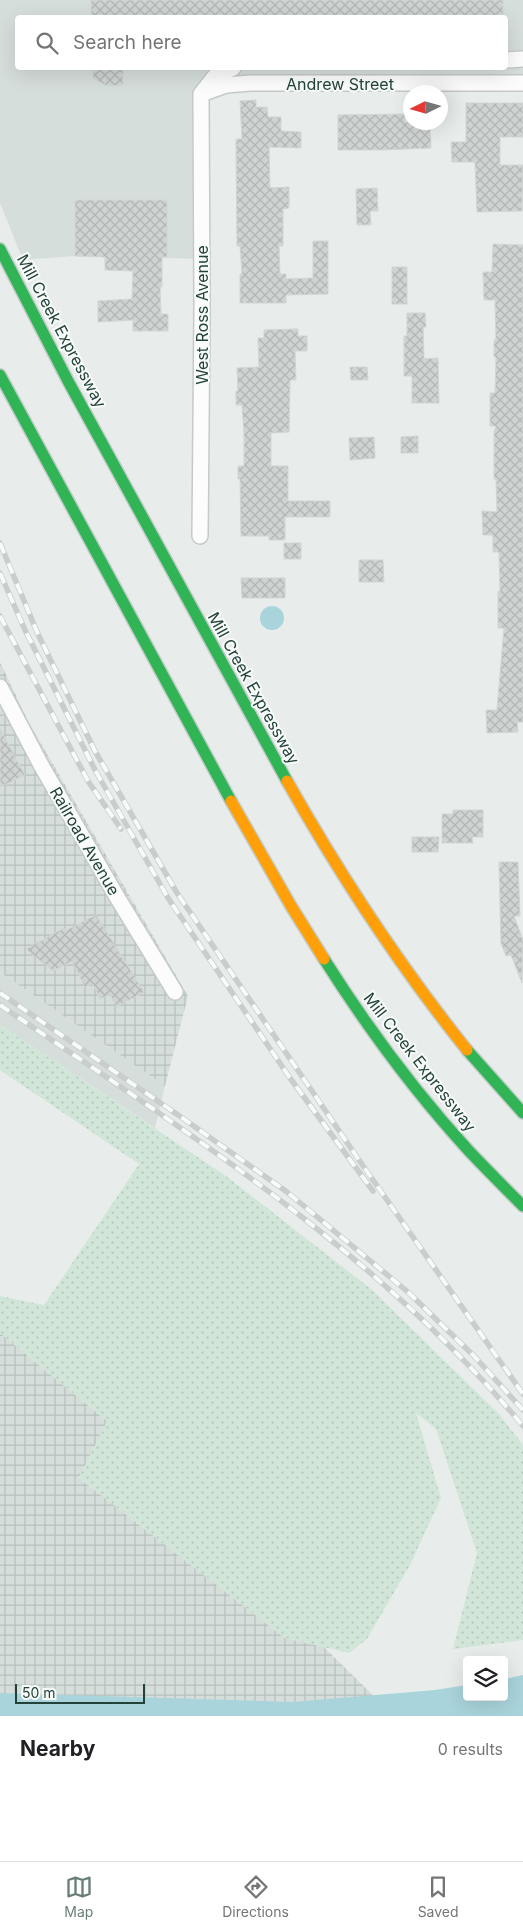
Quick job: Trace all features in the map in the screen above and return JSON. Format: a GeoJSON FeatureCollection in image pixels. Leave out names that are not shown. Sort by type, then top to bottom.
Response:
{"type":"FeatureCollection","features":[{"type":"Feature","properties":{"kind":"highway","name":"Mill Creek Expressway"},"geometry":{"type":"LineString","coordinates":[[0,249],[36,323],[277,765],[320,840],[413,982],[461,1043],[523,1113]]}},
{"type":"Feature","properties":{"kind":"highway","name":"Mill Creek Expressway"},"geometry":{"type":"LineString","coordinates":[[0,375],[240,820],[320,955],[366,1022],[432,1107],[473,1156],[523,1206]]}},
{"type":"Feature","properties":{"kind":"street"},"geometry":{"type":"LineString","coordinates":[[508,60],[523,59]]}},
{"type":"Feature","properties":{"kind":"street"},"geometry":{"type":"LineString","coordinates":[[201,94],[216,75],[228,70]]}},
{"type":"Feature","properties":{"kind":"street","name":"Andrew Street"},"geometry":{"type":"LineString","coordinates":[[201,94],[226,85],[250,83],[523,83]]}},
{"type":"Feature","properties":{"kind":"street","name":"West Ross Avenue"},"geometry":{"type":"LineString","coordinates":[[200,536],[201,94]]}},
{"type":"Feature","properties":{"kind":"street","name":"Railroad Avenue"},"geometry":{"type":"LineString","coordinates":[[0,688],[41,765],[107,880],[175,992]]}},
{"type":"Feature","properties":{"kind":"shaded area"},"geometry":{"type":"Polygon","coordinates":[[[0,0],[523,0],[523,83],[335,84],[201,94],[202,259],[75,256],[23,260],[0,203],[0,0]]]}},
{"type":"Feature","properties":{"kind":"shaded area"},"geometry":{"type":"Polygon","coordinates":[[[0,662],[29,723],[188,996],[165,1086],[0,972],[0,662]]]}},
{"type":"Feature","properties":{"kind":"shaded area"},"geometry":{"type":"Polygon","coordinates":[[[0,972],[165,1086],[155,1128],[0,1025],[0,972]]]}},
{"type":"Feature","properties":{"kind":"shaded area"},"geometry":{"type":"Polygon","coordinates":[[[0,1333],[107,1421],[79,1478],[285,1638],[324,1647],[394,1716],[0,1716],[0,1333]]]}},
{"type":"Feature","properties":{"kind":"green space"},"geometry":{"type":"Polygon","coordinates":[[[0,1025],[226,1176],[371,1289],[499,1414],[523,1445],[523,1640],[453,1649],[477,1553],[436,1429],[416,1413],[441,1498],[410,1565],[367,1639],[349,1653],[285,1638],[79,1478],[107,1421],[0,1333],[0,1296],[44,1305],[139,1164],[0,1070],[0,1025]]]}},
{"type":"Feature","properties":{"kind":"water"},"geometry":{"type":"Polygon","coordinates":[[[272,606],[281,609],[284,618],[281,627],[272,630],[263,627],[260,618],[263,609],[272,606]]]}},
{"type":"Feature","properties":{"kind":"water"},"geometry":{"type":"Polygon","coordinates":[[[523,1675],[523,1716],[0,1716],[0,1693],[293,1702],[435,1690],[463,1686],[463,1701],[508,1701],[508,1678],[523,1675]]]}},
{"type":"Feature","properties":{"kind":"building"},"geometry":{"type":"Polygon","coordinates":[[[91,0],[503,0],[503,15],[91,15],[91,0]]]}},
{"type":"Feature","properties":{"kind":"building"},"geometry":{"type":"Polygon","coordinates":[[[93,70],[123,70],[123,85],[107,86],[93,78],[93,70]]]}},
{"type":"Feature","properties":{"kind":"building"},"geometry":{"type":"Polygon","coordinates":[[[256,100],[256,107],[267,107],[268,117],[281,117],[281,131],[301,132],[301,148],[269,147],[270,188],[289,187],[289,208],[283,209],[283,246],[279,246],[280,274],[286,274],[286,279],[313,278],[313,241],[328,241],[328,294],[286,295],[286,303],[240,303],[240,274],[242,274],[240,246],[237,246],[236,139],[242,139],[240,101],[256,100]]]}},
{"type":"Feature","properties":{"kind":"building"},"geometry":{"type":"Polygon","coordinates":[[[466,103],[523,103],[523,137],[500,137],[500,165],[523,165],[522,211],[477,212],[475,162],[452,162],[451,142],[466,142],[466,103]]]}},
{"type":"Feature","properties":{"kind":"building"},"geometry":{"type":"Polygon","coordinates":[[[403,114],[403,130],[430,130],[431,148],[338,150],[338,115],[403,114]]]}},
{"type":"Feature","properties":{"kind":"building"},"geometry":{"type":"Polygon","coordinates":[[[377,188],[378,211],[370,211],[371,225],[357,225],[356,189],[377,188]]]}},
{"type":"Feature","properties":{"kind":"building"},"geometry":{"type":"Polygon","coordinates":[[[75,200],[167,200],[167,257],[162,257],[162,287],[160,287],[161,314],[168,314],[168,331],[133,331],[133,320],[98,322],[98,301],[132,299],[133,271],[105,270],[105,257],[75,256],[75,200]]]}},
{"type":"Feature","properties":{"kind":"building"},"geometry":{"type":"Polygon","coordinates":[[[493,244],[523,245],[523,722],[517,722],[518,732],[487,733],[486,710],[497,710],[504,628],[498,628],[498,591],[500,592],[499,552],[493,552],[493,535],[483,535],[482,511],[497,512],[496,479],[494,479],[494,432],[496,426],[490,426],[490,393],[495,393],[495,300],[484,300],[483,272],[492,272],[493,244]]]}},
{"type":"Feature","properties":{"kind":"building"},"geometry":{"type":"Polygon","coordinates":[[[392,267],[407,267],[407,304],[392,304],[392,267]]]}},
{"type":"Feature","properties":{"kind":"building"},"geometry":{"type":"Polygon","coordinates":[[[407,313],[425,313],[426,327],[423,327],[424,359],[438,358],[439,403],[412,403],[412,376],[404,376],[404,336],[407,336],[407,313]]]}},
{"type":"Feature","properties":{"kind":"building"},"geometry":{"type":"Polygon","coordinates":[[[298,329],[298,336],[307,336],[307,351],[295,351],[296,380],[290,380],[289,432],[271,433],[271,466],[288,466],[288,501],[330,501],[330,517],[285,517],[285,540],[269,540],[269,536],[241,536],[238,466],[244,466],[244,433],[242,405],[236,405],[236,391],[238,391],[237,368],[259,367],[258,338],[264,338],[264,330],[298,329]]]}},
{"type":"Feature","properties":{"kind":"building"},"geometry":{"type":"Polygon","coordinates":[[[350,367],[367,367],[368,380],[351,380],[350,367]]]}},
{"type":"Feature","properties":{"kind":"building"},"geometry":{"type":"Polygon","coordinates":[[[418,436],[418,453],[401,453],[401,437],[418,436]]]}},
{"type":"Feature","properties":{"kind":"building"},"geometry":{"type":"Polygon","coordinates":[[[374,437],[375,458],[350,460],[349,438],[374,437]]]}},
{"type":"Feature","properties":{"kind":"building"},"geometry":{"type":"Polygon","coordinates":[[[284,543],[301,543],[301,559],[284,559],[284,543]]]}},
{"type":"Feature","properties":{"kind":"building"},"geometry":{"type":"Polygon","coordinates":[[[359,560],[383,560],[384,582],[359,582],[359,560]]]}},
{"type":"Feature","properties":{"kind":"building"},"geometry":{"type":"Polygon","coordinates":[[[241,578],[285,578],[285,598],[242,598],[241,578]]]}},
{"type":"Feature","properties":{"kind":"building"},"geometry":{"type":"Polygon","coordinates":[[[0,729],[25,775],[0,787],[0,729]]]}},
{"type":"Feature","properties":{"kind":"building"},"geometry":{"type":"Polygon","coordinates":[[[453,810],[483,810],[483,837],[472,837],[473,843],[442,843],[442,814],[453,814],[453,810]]]}},
{"type":"Feature","properties":{"kind":"building"},"geometry":{"type":"Polygon","coordinates":[[[412,837],[439,837],[438,852],[412,852],[412,837]]]}},
{"type":"Feature","properties":{"kind":"building"},"geometry":{"type":"Polygon","coordinates":[[[499,862],[518,862],[520,916],[514,916],[523,940],[522,983],[511,955],[506,956],[501,943],[499,862]]]}},
{"type":"Feature","properties":{"kind":"building"},"geometry":{"type":"Polygon","coordinates":[[[96,915],[144,992],[116,1007],[110,994],[100,999],[93,984],[85,987],[72,961],[53,971],[26,949],[64,928],[65,931],[96,915]]]}},
{"type":"Feature","properties":{"kind":"railway"},"geometry":{"type":"LineString","coordinates":[[0,543],[37,632],[95,751],[177,893],[359,1160],[523,1394]]}},
{"type":"Feature","properties":{"kind":"railway"},"geometry":{"type":"LineString","coordinates":[[0,573],[25,630],[95,770],[168,898],[290,1078],[373,1191]]}},
{"type":"Feature","properties":{"kind":"railway"},"geometry":{"type":"LineString","coordinates":[[0,616],[88,781],[121,829]]}},
{"type":"Feature","properties":{"kind":"railway"},"geometry":{"type":"LineString","coordinates":[[0,993],[287,1192],[408,1292],[474,1356],[523,1410]]}},
{"type":"Feature","properties":{"kind":"railway"},"geometry":{"type":"LineString","coordinates":[[0,1005],[209,1148],[343,1250],[406,1305],[466,1363],[523,1426]]}},
{"type":"Feature","properties":{"kind":"traffic: fast"},"geometry":{"type":"LineString","coordinates":[[0,249],[68,381],[287,781]]}},
{"type":"Feature","properties":{"kind":"traffic: fast"},"geometry":{"type":"LineString","coordinates":[[0,375],[231,801]]}},
{"type":"Feature","properties":{"kind":"traffic: fast"},"geometry":{"type":"LineString","coordinates":[[324,959],[357,1009],[411,1082],[449,1129],[523,1206]]}},
{"type":"Feature","properties":{"kind":"traffic: fast"},"geometry":{"type":"LineString","coordinates":[[467,1050],[523,1113]]}},
{"type":"Feature","properties":{"kind":"traffic: slow"},"geometry":{"type":"LineString","coordinates":[[287,781],[371,919],[467,1050]]}},
{"type":"Feature","properties":{"kind":"traffic: slow"},"geometry":{"type":"LineString","coordinates":[[231,801],[291,906],[324,959]]}}]}
